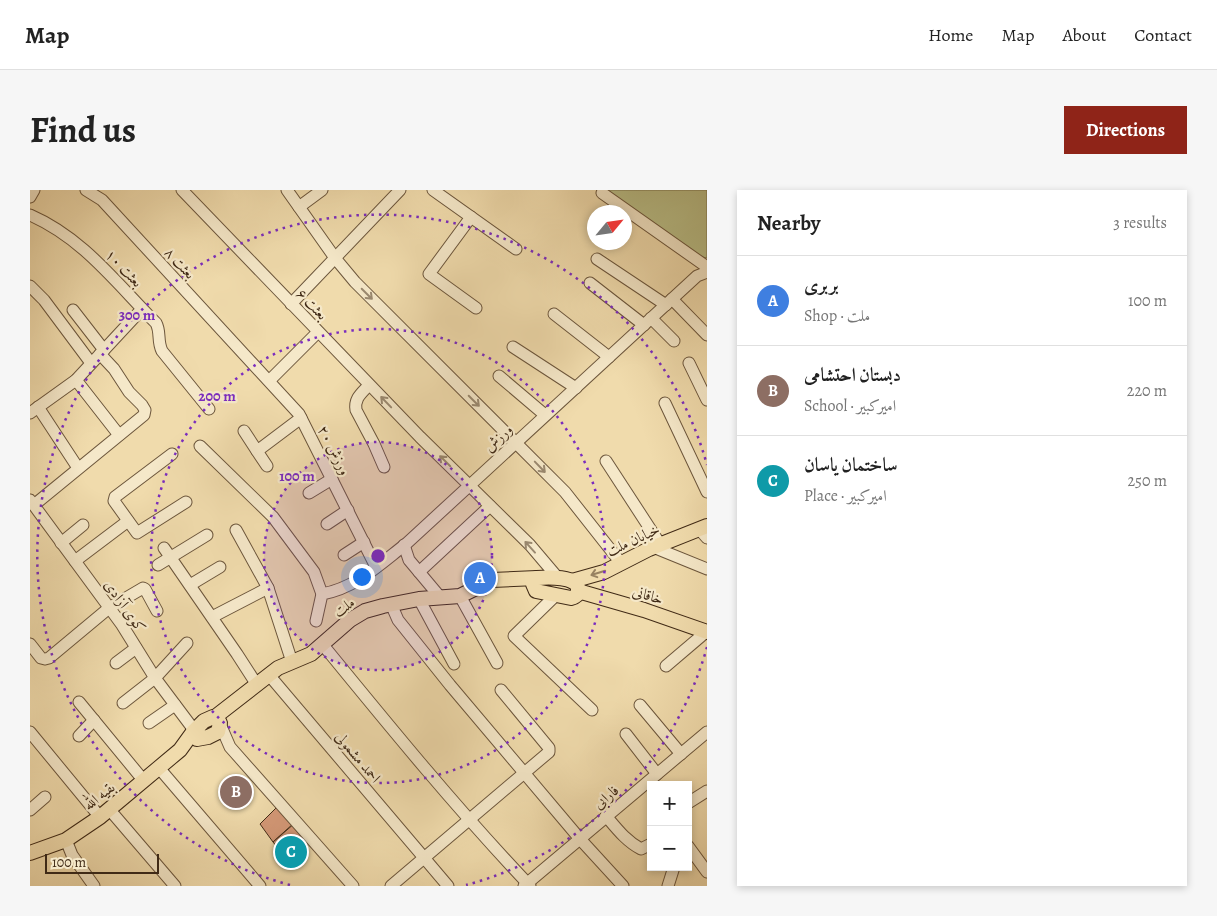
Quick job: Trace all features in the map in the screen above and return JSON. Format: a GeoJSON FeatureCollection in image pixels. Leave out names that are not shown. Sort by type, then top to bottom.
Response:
{"type":"FeatureCollection","features":[{"type":"Feature","properties":{"kind":"main road","name":"خیابان ملت"},"geometry":{"type":"LineString","coordinates":[[555,596],[571,598],[576,596],[575,586],[657,545],[704,531]]}},
{"type":"Feature","properties":{"kind":"main road","name":"ملت"},"geometry":{"type":"LineString","coordinates":[[218,721],[278,668],[311,654],[350,620],[365,611],[419,599],[460,596],[492,580],[511,578],[537,585]]}},
{"type":"Feature","properties":{"kind":"main road","name":"خاقانی"},"geometry":{"type":"LineString","coordinates":[[537,585],[558,578],[575,586],[706,632]]}},
{"type":"Feature","properties":{"kind":"main road"},"geometry":{"type":"LineString","coordinates":[[537,585],[555,596]]}},
{"type":"Feature","properties":{"kind":"main road","name":"بقیه الله"},"geometry":{"type":"LineString","coordinates":[[30,853],[66,840],[104,813],[200,734],[204,721],[218,721]]}},
{"type":"Feature","properties":{"kind":"street"},"geometry":{"type":"LineString","coordinates":[[30,197],[34,190]]}},
{"type":"Feature","properties":{"kind":"street","name":"بعثت ٨"},"geometry":{"type":"LineString","coordinates":[[86,190],[102,200],[250,359]]}},
{"type":"Feature","properties":{"kind":"street","name":"بعثت ۶"},"geometry":{"type":"LineString","coordinates":[[182,190],[369,385],[530,545],[558,578]]}},
{"type":"Feature","properties":{"kind":"street"},"geometry":{"type":"LineString","coordinates":[[287,190],[335,258],[355,282],[565,492],[621,563]]}},
{"type":"Feature","properties":{"kind":"street"},"geometry":{"type":"LineString","coordinates":[[299,207],[322,190]]}},
{"type":"Feature","properties":{"kind":"street"},"geometry":{"type":"LineString","coordinates":[[290,304],[400,190]]}},
{"type":"Feature","properties":{"kind":"street"},"geometry":{"type":"LineString","coordinates":[[433,190],[516,248]]}},
{"type":"Feature","properties":{"kind":"street"},"geometry":{"type":"LineString","coordinates":[[602,193],[707,267]]}},
{"type":"Feature","properties":{"kind":"street","name":"بعثت ۱۰"},"geometry":{"type":"LineString","coordinates":[[30,215],[50,224],[82,246],[142,309],[158,327],[158,343],[162,351],[209,409]]}},
{"type":"Feature","properties":{"kind":"street"},"geometry":{"type":"LineString","coordinates":[[471,217],[429,274],[476,308]]}},
{"type":"Feature","properties":{"kind":"street"},"geometry":{"type":"LineString","coordinates":[[597,259],[669,302],[707,335]]}},
{"type":"Feature","properties":{"kind":"street","name":"ورزش"},"geometry":{"type":"LineString","coordinates":[[322,594],[337,591],[358,581],[404,545],[697,276],[707,272]]}},
{"type":"Feature","properties":{"kind":"street"},"geometry":{"type":"LineString","coordinates":[[590,283],[674,341]]}},
{"type":"Feature","properties":{"kind":"street"},"geometry":{"type":"LineString","coordinates":[[30,286],[44,300],[91,363]]}},
{"type":"Feature","properties":{"kind":"street"},"geometry":{"type":"LineString","coordinates":[[78,468],[34,410],[76,380],[142,309]]}},
{"type":"Feature","properties":{"kind":"street"},"geometry":{"type":"LineString","coordinates":[[32,502],[144,415],[145,410],[142,405],[129,392],[73,310]]}},
{"type":"Feature","properties":{"kind":"street"},"geometry":{"type":"LineString","coordinates":[[554,314],[609,357]]}},
{"type":"Feature","properties":{"kind":"street"},"geometry":{"type":"LineString","coordinates":[[270,380],[318,332]]}},
{"type":"Feature","properties":{"kind":"street"},"geometry":{"type":"LineString","coordinates":[[513,347],[576,388]]}},
{"type":"Feature","properties":{"kind":"street","name":"ورزش ۲۰"},"geometry":{"type":"LineString","coordinates":[[250,359],[301,418],[376,567]]}},
{"type":"Feature","properties":{"kind":"street"},"geometry":{"type":"LineString","coordinates":[[689,363],[707,400]]}},
{"type":"Feature","properties":{"kind":"street"},"geometry":{"type":"LineString","coordinates":[[499,376],[545,416]]}},
{"type":"Feature","properties":{"kind":"street"},"geometry":{"type":"LineString","coordinates":[[76,380],[119,435]]}},
{"type":"Feature","properties":{"kind":"street"},"geometry":{"type":"LineString","coordinates":[[369,385],[356,400],[355,404],[384,467]]}},
{"type":"Feature","properties":{"kind":"street"},"geometry":{"type":"LineString","coordinates":[[665,402],[707,492]]}},
{"type":"Feature","properties":{"kind":"street"},"geometry":{"type":"LineString","coordinates":[[257,451],[301,418]]}},
{"type":"Feature","properties":{"kind":"street"},"geometry":{"type":"LineString","coordinates":[[244,431],[267,466]]}},
{"type":"Feature","properties":{"kind":"street"},"geometry":{"type":"LineString","coordinates":[[200,446],[273,517],[314,572],[322,594],[316,621]]}},
{"type":"Feature","properties":{"kind":"street"},"geometry":{"type":"LineString","coordinates":[[172,454],[114,498],[137,533],[186,502]]}},
{"type":"Feature","properties":{"kind":"street"},"geometry":{"type":"LineString","coordinates":[[606,461],[657,545],[707,570]]}},
{"type":"Feature","properties":{"kind":"street"},"geometry":{"type":"LineString","coordinates":[[309,493],[332,479]]}},
{"type":"Feature","properties":{"kind":"street","name":"کوی آزادی"},"geometry":{"type":"LineString","coordinates":[[32,502],[109,608],[175,705],[200,734]]}},
{"type":"Feature","properties":{"kind":"street"},"geometry":{"type":"LineString","coordinates":[[419,572],[490,506]]}},
{"type":"Feature","properties":{"kind":"street"},"geometry":{"type":"LineString","coordinates":[[327,524],[348,510]]}},
{"type":"Feature","properties":{"kind":"street"},"geometry":{"type":"LineString","coordinates":[[75,560],[128,521]]}},
{"type":"Feature","properties":{"kind":"street"},"geometry":{"type":"LineString","coordinates":[[61,542],[83,525]]}},
{"type":"Feature","properties":{"kind":"street"},"geometry":{"type":"LineString","coordinates":[[236,530],[268,588],[292,662]]}},
{"type":"Feature","properties":{"kind":"street"},"geometry":{"type":"LineString","coordinates":[[158,565],[168,553],[207,535]]}},
{"type":"Feature","properties":{"kind":"street"},"geometry":{"type":"LineString","coordinates":[[344,555],[364,542]]}},
{"type":"Feature","properties":{"kind":"street"},"geometry":{"type":"LineString","coordinates":[[404,545],[409,560],[440,597]]}},
{"type":"Feature","properties":{"kind":"street"},"geometry":{"type":"LineString","coordinates":[[168,553],[257,685]]}},
{"type":"Feature","properties":{"kind":"street"},"geometry":{"type":"LineString","coordinates":[[190,585],[220,567]]}},
{"type":"Feature","properties":{"kind":"street"},"geometry":{"type":"LineString","coordinates":[[30,644],[41,658],[49,658],[109,608],[143,588],[157,611]]}},
{"type":"Feature","properties":{"kind":"street"},"geometry":{"type":"LineString","coordinates":[[212,617],[268,588]]}},
{"type":"Feature","properties":{"kind":"street"},"geometry":{"type":"LineString","coordinates":[[460,596],[497,663]]}},
{"type":"Feature","properties":{"kind":"street"},"geometry":{"type":"LineString","coordinates":[[555,596],[514,636],[592,710]]}},
{"type":"Feature","properties":{"kind":"street"},"geometry":{"type":"LineString","coordinates":[[419,599],[454,664]]}},
{"type":"Feature","properties":{"kind":"street"},"geometry":{"type":"LineString","coordinates":[[391,604],[398,620],[524,773],[623,886]]}},
{"type":"Feature","properties":{"kind":"street"},"geometry":{"type":"LineString","coordinates":[[666,666],[706,632]]}},
{"type":"Feature","properties":{"kind":"street"},"geometry":{"type":"LineString","coordinates":[[123,703],[156,678],[187,643]]}},
{"type":"Feature","properties":{"kind":"street"},"geometry":{"type":"LineString","coordinates":[[323,645],[527,885]]}},
{"type":"Feature","properties":{"kind":"street"},"geometry":{"type":"LineString","coordinates":[[116,663],[136,648]]}},
{"type":"Feature","properties":{"kind":"street","name":"احمد مشمولی"},"geometry":{"type":"LineString","coordinates":[[269,675],[448,886]]}},
{"type":"Feature","properties":{"kind":"street"},"geometry":{"type":"LineString","coordinates":[[391,886],[550,750],[501,690]]}},
{"type":"Feature","properties":{"kind":"street"},"geometry":{"type":"LineString","coordinates":[[79,702],[144,781]]}},
{"type":"Feature","properties":{"kind":"street"},"geometry":{"type":"LineString","coordinates":[[149,723],[175,705]]}},
{"type":"Feature","properties":{"kind":"street"},"geometry":{"type":"LineString","coordinates":[[640,705],[681,754]]}},
{"type":"Feature","properties":{"kind":"street"},"geometry":{"type":"LineString","coordinates":[[79,736],[94,720]]}},
{"type":"Feature","properties":{"kind":"street"},"geometry":{"type":"LineString","coordinates":[[218,721],[230,747],[353,886]]}},
{"type":"Feature","properties":{"kind":"street"},"geometry":{"type":"LineString","coordinates":[[30,732],[104,813],[175,886]]}},
{"type":"Feature","properties":{"kind":"street","name":"فارابی"},"geometry":{"type":"LineString","coordinates":[[527,885],[707,732]]}},
{"type":"Feature","properties":{"kind":"street"},"geometry":{"type":"LineString","coordinates":[[200,734],[230,747]]}},
{"type":"Feature","properties":{"kind":"street"},"geometry":{"type":"LineString","coordinates":[[626,734],[657,774]]}},
{"type":"Feature","properties":{"kind":"street"},"geometry":{"type":"LineString","coordinates":[[159,768],[260,886]]}},
{"type":"Feature","properties":{"kind":"street"},"geometry":{"type":"LineString","coordinates":[[692,800],[707,791]]}},
{"type":"Feature","properties":{"kind":"street"},"geometry":{"type":"LineString","coordinates":[[30,810],[45,797]]}},
{"type":"Feature","properties":{"kind":"street"},"geometry":{"type":"LineString","coordinates":[[606,816],[623,836],[646,846]]}},
{"type":"Feature","properties":{"kind":"street"},"geometry":{"type":"LineString","coordinates":[[66,840],[72,856],[94,886]]}},
{"type":"Feature","properties":{"kind":"street"},"geometry":{"type":"LineString","coordinates":[[692,851],[707,872]]}},
{"type":"Feature","properties":{"kind":"street"},"geometry":{"type":"LineString","coordinates":[[668,886],[673,871]]}},
{"type":"Feature","properties":{"kind":"green space"},"geometry":{"type":"Polygon","coordinates":[[[604,190],[707,190],[707,258],[702,257],[632,209],[632,205],[626,205],[604,190]]]}},
{"type":"Feature","properties":{"kind":"building"},"geometry":{"type":"Polygon","coordinates":[[[280,804],[295,822],[273,842],[260,824],[280,804]]]}},
{"type":"Feature","properties":{"kind":"building"},"geometry":{"type":"Polygon","coordinates":[[[295,823],[311,842],[289,862],[273,842],[295,823]]]}},
{"type":"Feature","properties":{"kind":"place","name":"بربری"},"geometry":{"type":"Point","coordinates":[480,578]}},
{"type":"Feature","properties":{"kind":"place","name":"دبستان احتشامی"},"geometry":{"type":"Point","coordinates":[236,792]}},
{"type":"Feature","properties":{"kind":"place","name":"ساختمان یاسان"},"geometry":{"type":"Point","coordinates":[291,852]}}]}
